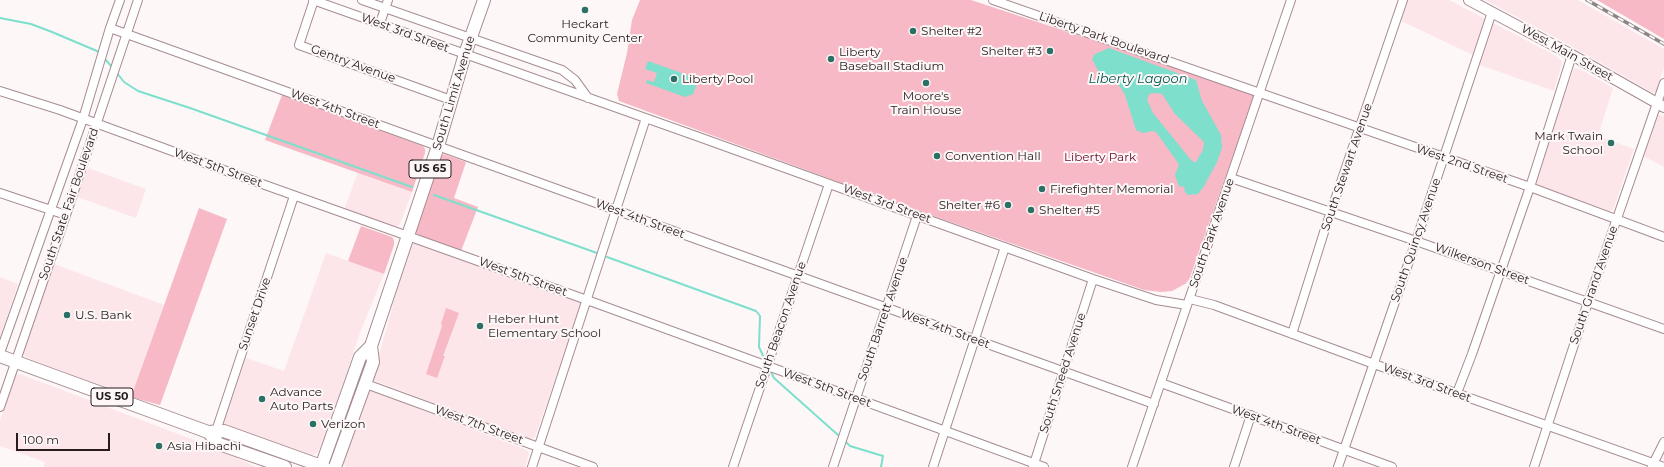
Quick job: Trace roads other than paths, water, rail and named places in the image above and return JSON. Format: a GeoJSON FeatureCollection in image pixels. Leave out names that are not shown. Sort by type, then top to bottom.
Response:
{"type":"FeatureCollection","features":[{"type":"Feature","properties":{"kind":"highway","name":"South Limit Avenue"},"geometry":{"type":"LineString","coordinates":[[335,467],[366,384],[373,362],[371,346],[438,146],[465,54],[484,0]]}},
{"type":"Feature","properties":{"kind":"highway","name":"South Limit Avenue"},"geometry":{"type":"LineString","coordinates":[[323,467],[360,357],[371,346]]}},
{"type":"Feature","properties":{"kind":"highway","name":"US 50"},"geometry":{"type":"LineString","coordinates":[[0,354],[15,362],[212,432],[224,430],[323,467]]}},
{"type":"Feature","properties":{"kind":"highway","name":"US 50"},"geometry":{"type":"LineString","coordinates":[[212,432],[219,444],[283,467]]}},
{"type":"Feature","properties":{"kind":"main road","name":"West Main Street"},"geometry":{"type":"LineString","coordinates":[[1469,0],[1661,105]]}},
{"type":"Feature","properties":{"kind":"street","name":"South State Fair Boulevard"},"geometry":{"type":"LineString","coordinates":[[0,354],[83,119],[110,28],[120,0]]}},
{"type":"Feature","properties":{"kind":"street","name":"South State Fair Boulevard"},"geometry":{"type":"LineString","coordinates":[[0,407],[138,0]]}},
{"type":"Feature","properties":{"kind":"street","name":"West 3rd Street"},"geometry":{"type":"LineString","coordinates":[[314,0],[1093,279],[1156,300],[1214,305],[1652,465],[1664,467]]}},
{"type":"Feature","properties":{"kind":"street","name":"Gentry Avenue"},"geometry":{"type":"LineString","coordinates":[[314,0],[299,45],[451,100]]}},
{"type":"Feature","properties":{"kind":"street","name":"West 3rd Street"},"geometry":{"type":"LineString","coordinates":[[362,0],[386,4],[471,38],[562,70],[575,80],[588,98]]}},
{"type":"Feature","properties":{"kind":"street","name":"Liberty Park Boulevard"},"geometry":{"type":"LineString","coordinates":[[993,0],[1259,93]]}},
{"type":"Feature","properties":{"kind":"street","name":"South Park Avenue"},"geometry":{"type":"LineString","coordinates":[[1132,467],[1291,0]]}},
{"type":"Feature","properties":{"kind":"street","name":"South Stewart Avenue"},"geometry":{"type":"LineString","coordinates":[[1292,334],[1331,212],[1404,0]]}},
{"type":"Feature","properties":{"kind":"street"},"geometry":{"type":"LineString","coordinates":[[380,24],[386,4]]}},
{"type":"Feature","properties":{"kind":"street","name":"South Quincy Avenue"},"geometry":{"type":"LineString","coordinates":[[1338,467],[1416,241],[1492,12]]}},
{"type":"Feature","properties":{"kind":"street","name":"West 4th Street"},"geometry":{"type":"LineString","coordinates":[[110,28],[1154,404]]}},
{"type":"Feature","properties":{"kind":"street"},"geometry":{"type":"LineString","coordinates":[[1457,393],[1530,187],[1572,55]]}},
{"type":"Feature","properties":{"kind":"street","name":"South Grand Avenue"},"geometry":{"type":"LineString","coordinates":[[1534,467],[1546,426],[1588,302],[1617,220],[1661,105],[1664,83]]}},
{"type":"Feature","properties":{"kind":"street","name":"West 5th Street"},"geometry":{"type":"LineString","coordinates":[[0,91],[97,123],[294,196],[587,300],[856,398],[1033,465],[1044,467]]}},
{"type":"Feature","properties":{"kind":"street","name":"West 2nd Street"},"geometry":{"type":"LineString","coordinates":[[1259,93],[1530,187],[1664,237]]}},
{"type":"Feature","properties":{"kind":"street"},"geometry":{"type":"LineString","coordinates":[[532,467],[646,118]]}},
{"type":"Feature","properties":{"kind":"street","name":"Wilkerson Street"},"geometry":{"type":"LineString","coordinates":[[1231,178],[1416,241],[1664,329]]}},
{"type":"Feature","properties":{"kind":"street","name":"South Beacon Avenue"},"geometry":{"type":"LineString","coordinates":[[733,467],[829,184]]}},
{"type":"Feature","properties":{"kind":"street"},"geometry":{"type":"LineString","coordinates":[[0,193],[66,216]]}},
{"type":"Feature","properties":{"kind":"street","name":"Sunset Drive"},"geometry":{"type":"LineString","coordinates":[[212,432],[294,196]]}},
{"type":"Feature","properties":{"kind":"street","name":"South Barrett Avenue"},"geometry":{"type":"LineString","coordinates":[[833,467],[917,216]]}},
{"type":"Feature","properties":{"kind":"street"},"geometry":{"type":"LineString","coordinates":[[933,467],[1005,247]]}},
{"type":"Feature","properties":{"kind":"street","name":"South Sneed Avenue"},"geometry":{"type":"LineString","coordinates":[[1033,465],[1093,279]]}},
{"type":"Feature","properties":{"kind":"street","name":"West 4th Street"},"geometry":{"type":"LineString","coordinates":[[1161,383],[1392,467]]}},
{"type":"Feature","properties":{"kind":"street","name":"West 7th Street"},"geometry":{"type":"LineString","coordinates":[[366,384],[593,467]]}},
{"type":"Feature","properties":{"kind":"street"},"geometry":{"type":"LineString","coordinates":[[1234,467],[1251,415]]}},
{"type":"Feature","properties":{"kind":"street"},"geometry":{"type":"LineString","coordinates":[[1652,465],[1664,442]]}},
{"type":"Feature","properties":{"kind":"water","name":"Liberty Lagoon"},"geometry":{"type":"Polygon","coordinates":[[[1109,48],[1196,80],[1202,101],[1221,135],[1222,148],[1217,162],[1198,194],[1188,195],[1185,192],[1184,187],[1179,186],[1175,175],[1179,165],[1156,132],[1152,131],[1143,133],[1136,130],[1125,95],[1117,84],[1105,84],[1092,59],[1095,54],[1109,48]],[[1149,94],[1147,100],[1153,113],[1191,160],[1196,162],[1203,150],[1204,142],[1175,114],[1162,94],[1149,94]]]}},
{"type":"Feature","properties":{"kind":"water","name":"Liberty Pool"},"geometry":{"type":"Polygon","coordinates":[[[648,61],[690,76],[695,81],[696,86],[693,94],[685,97],[646,83],[647,80],[654,82],[657,73],[645,69],[648,61]]]}},
{"type":"Feature","properties":{"kind":"waterway"},"geometry":{"type":"LineString","coordinates":[[0,18],[31,24],[99,53]]}},
{"type":"Feature","properties":{"kind":"waterway"},"geometry":{"type":"LineString","coordinates":[[104,58],[113,68]]}},
{"type":"Feature","properties":{"kind":"waterway"},"geometry":{"type":"LineString","coordinates":[[117,73],[124,82],[138,91],[412,187]]}},
{"type":"Feature","properties":{"kind":"waterway"},"geometry":{"type":"LineString","coordinates":[[434,195],[597,253]]}},
{"type":"Feature","properties":{"kind":"waterway"},"geometry":{"type":"LineString","coordinates":[[607,257],[756,311],[760,316],[759,347],[765,360]]}},
{"type":"Feature","properties":{"kind":"waterway"},"geometry":{"type":"LineString","coordinates":[[771,372],[774,378],[838,435]]}},
{"type":"Feature","properties":{"kind":"waterway"},"geometry":{"type":"LineString","coordinates":[[846,442],[850,446],[883,456],[881,467]]}},
{"type":"Feature","properties":{"kind":"railway"},"geometry":{"type":"LineString","coordinates":[[1587,0],[1664,44]]}},
{"type":"Feature","properties":{"kind":"place","name":"Heckart Community Center"},"geometry":{"type":"Point","coordinates":[585,10]}},
{"type":"Feature","properties":{"kind":"place","name":"Shelter #2"},"geometry":{"type":"Point","coordinates":[913,31]}},
{"type":"Feature","properties":{"kind":"place","name":"Shelter #3"},"geometry":{"type":"Point","coordinates":[1050,51]}},
{"type":"Feature","properties":{"kind":"place","name":"Liberty Baseball Stadium"},"geometry":{"type":"Point","coordinates":[831,59]}},
{"type":"Feature","properties":{"kind":"place","name":"Liberty Pool"},"geometry":{"type":"Point","coordinates":[674,79]}},
{"type":"Feature","properties":{"kind":"place","name":"Moore's Train House"},"geometry":{"type":"Point","coordinates":[926,83]}},
{"type":"Feature","properties":{"kind":"place","name":"Mark Twain School"},"geometry":{"type":"Point","coordinates":[1611,143]}},
{"type":"Feature","properties":{"kind":"place","name":"Convention Hall"},"geometry":{"type":"Point","coordinates":[937,156]}},
{"type":"Feature","properties":{"kind":"place","name":"Firefighter Memorial"},"geometry":{"type":"Point","coordinates":[1042,189]}},
{"type":"Feature","properties":{"kind":"place","name":"Shelter #6"},"geometry":{"type":"Point","coordinates":[1008,205]}},
{"type":"Feature","properties":{"kind":"place","name":"Shelter #5"},"geometry":{"type":"Point","coordinates":[1031,210]}},
{"type":"Feature","properties":{"kind":"place","name":"U.S. Bank"},"geometry":{"type":"Point","coordinates":[67,315]}},
{"type":"Feature","properties":{"kind":"place","name":"Heber Hunt Elementary School"},"geometry":{"type":"Point","coordinates":[480,326]}},
{"type":"Feature","properties":{"kind":"place","name":"Advance Auto Parts"},"geometry":{"type":"Point","coordinates":[262,399]}},
{"type":"Feature","properties":{"kind":"place","name":"Verizon"},"geometry":{"type":"Point","coordinates":[313,424]}},
{"type":"Feature","properties":{"kind":"place","name":"Asia Hibachi"},"geometry":{"type":"Point","coordinates":[159,446]}},
{"type":"Feature","properties":{"kind":"park label","name":"Liberty Park"},"geometry":{"type":"Point","coordinates":[1100,157]}}]}
